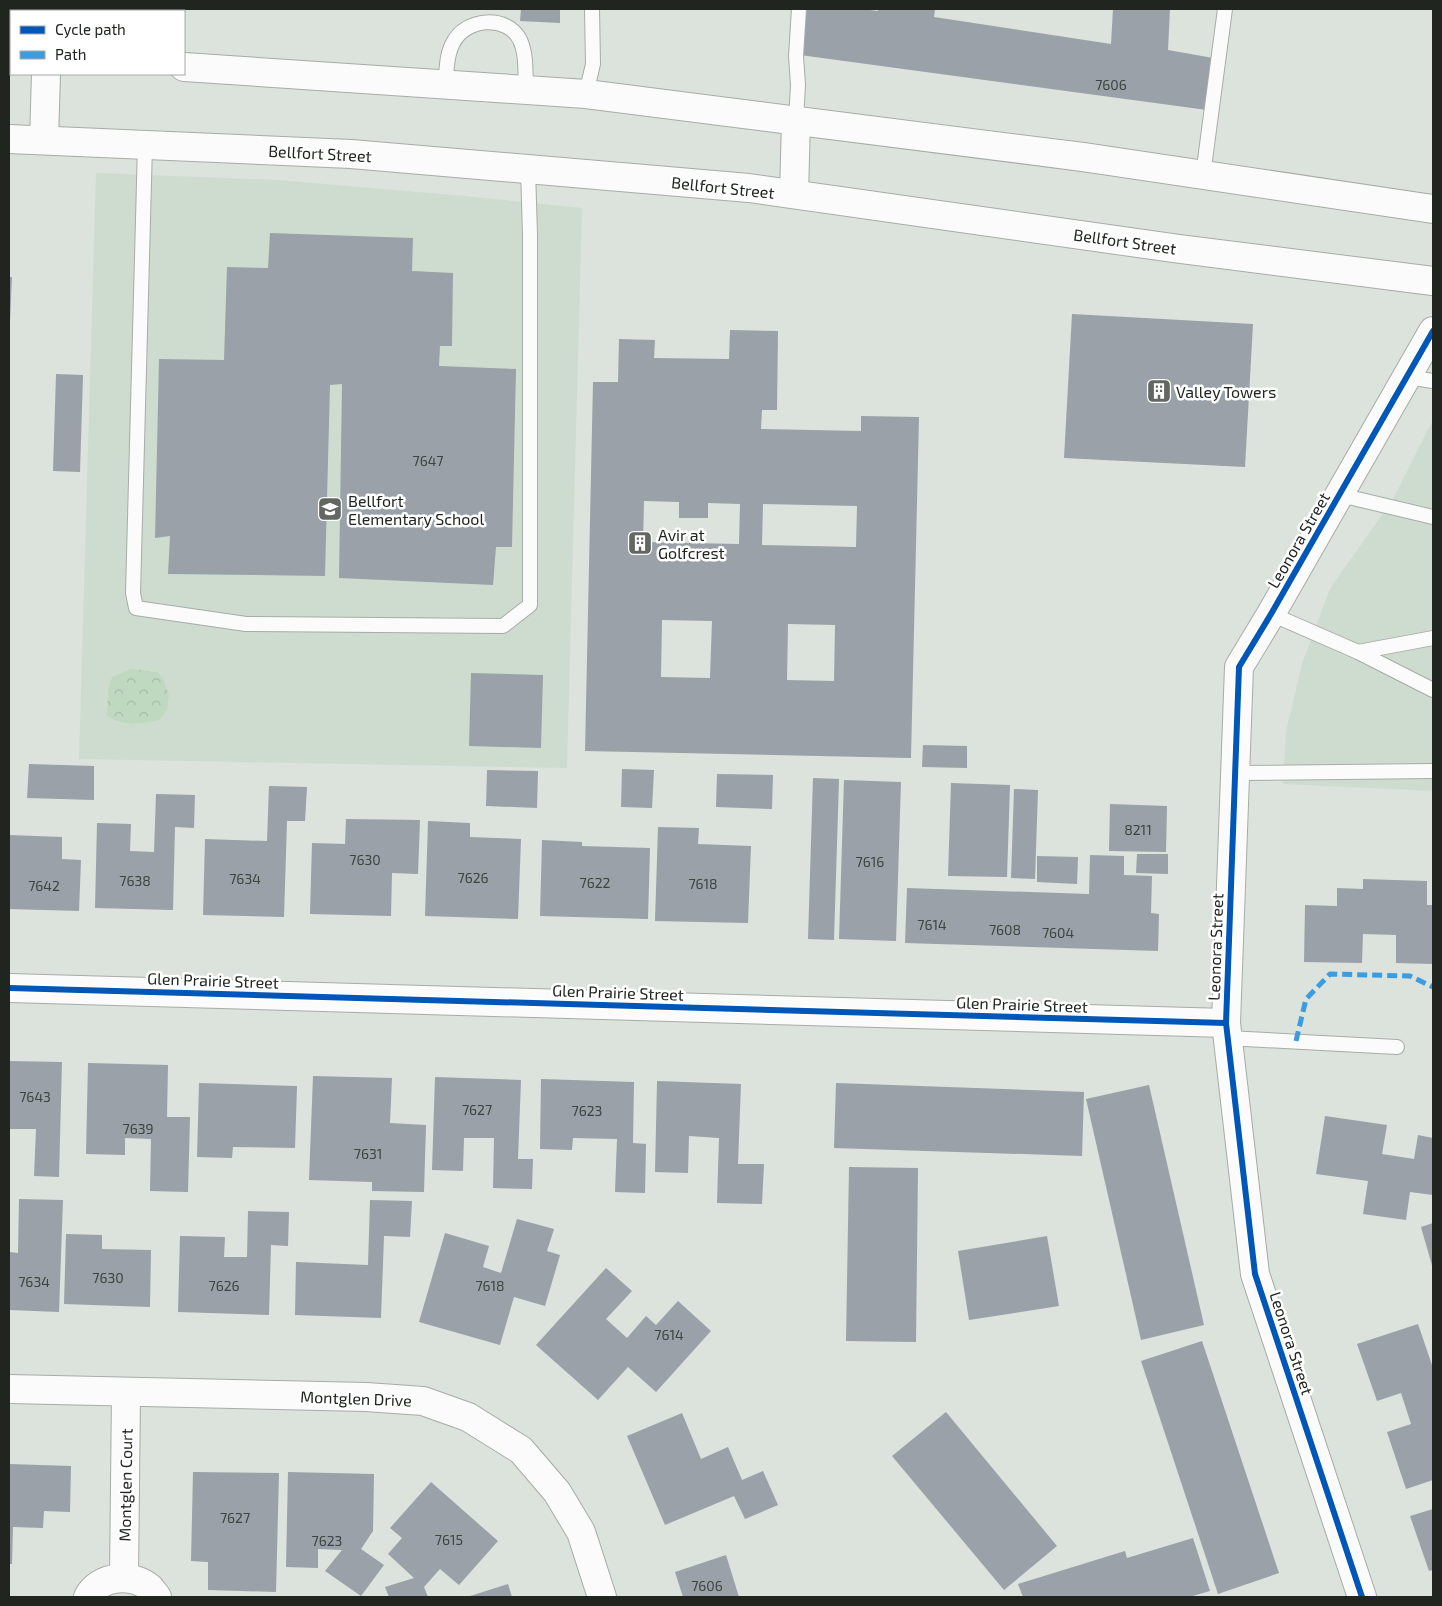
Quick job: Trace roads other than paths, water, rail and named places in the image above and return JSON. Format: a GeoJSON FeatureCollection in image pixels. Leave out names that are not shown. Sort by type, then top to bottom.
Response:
{"type":"FeatureCollection","features":[{"type":"Feature","properties":{"kind":"street"},"geometry":{"type":"LineString","coordinates":[[185,67],[586,94],[1083,157],[1433,209]]}},
{"type":"Feature","properties":{"kind":"street"},"geometry":{"type":"LineString","coordinates":[[44,140],[46,75]]}},
{"type":"Feature","properties":{"kind":"street"},"geometry":{"type":"LineString","coordinates":[[794,194],[796,121]]}},
{"type":"Feature","properties":{"kind":"street","name":"Bellfort Street"},"geometry":{"type":"LineString","coordinates":[[9,139],[351,154],[749,188],[1180,249],[1433,281]]}},
{"type":"Feature","properties":{"kind":"street","name":"Leonora Street"},"geometry":{"type":"LineString","coordinates":[[1362,1597],[1255,1274],[1226,1030],[1239,667],[1340,494],[1420,379],[1433,331]]}},
{"type":"Feature","properties":{"kind":"street","name":"Glen Prairie Street"},"geometry":{"type":"LineString","coordinates":[[9,988],[1226,1030]]}},
{"type":"Feature","properties":{"kind":"street","name":"Montglen Drive"},"geometry":{"type":"LineString","coordinates":[[9,1390],[366,1397],[423,1401],[468,1417],[521,1450],[557,1492],[581,1532],[602,1597]]}},
{"type":"Feature","properties":{"kind":"street","name":"Montglen Court"},"geometry":{"type":"LineString","coordinates":[[124,1578],[126,1393]]}},
{"type":"Feature","properties":{"kind":"street"},"geometry":{"type":"LineString","coordinates":[[88,1597],[100,1585],[111,1579],[124,1578],[137,1581],[149,1588],[157,1597]]}},
{"type":"Feature","properties":{"kind":"lane"},"geometry":{"type":"LineString","coordinates":[[586,94],[593,64],[592,9]]}},
{"type":"Feature","properties":{"kind":"lane"},"geometry":{"type":"LineString","coordinates":[[796,121],[798,85],[796,56],[799,9]]}},
{"type":"Feature","properties":{"kind":"lane"},"geometry":{"type":"LineString","coordinates":[[1203,175],[1225,9]]}},
{"type":"Feature","properties":{"kind":"lane"},"geometry":{"type":"LineString","coordinates":[[446,84],[448,56],[453,42],[467,26],[489,21],[508,26],[520,40],[524,59],[526,90]]}},
{"type":"Feature","properties":{"kind":"lane"},"geometry":{"type":"LineString","coordinates":[[145,145],[133,594],[136,608],[246,624],[503,626],[530,605],[530,235],[528,169]]}},
{"type":"Feature","properties":{"kind":"lane"},"geometry":{"type":"LineString","coordinates":[[1340,494],[1433,517]]}},
{"type":"Feature","properties":{"kind":"lane"},"geometry":{"type":"LineString","coordinates":[[1271,614],[1358,652],[1433,690]]}},
{"type":"Feature","properties":{"kind":"lane"},"geometry":{"type":"LineString","coordinates":[[1358,652],[1433,638]]}},
{"type":"Feature","properties":{"kind":"lane"},"geometry":{"type":"LineString","coordinates":[[1235,773],[1433,771]]}},
{"type":"Feature","properties":{"kind":"lane"},"geometry":{"type":"LineString","coordinates":[[1226,1030],[1397,1047]]}},
{"type":"Feature","properties":{"kind":"place","name":"Valley Towers"},"geometry":{"type":"Point","coordinates":[1159,391]}},
{"type":"Feature","properties":{"kind":"place","name":"Bellfort Elementary School"},"geometry":{"type":"Point","coordinates":[330,509]}},
{"type":"Feature","properties":{"kind":"place","name":"Avir at Golfcrest"},"geometry":{"type":"Point","coordinates":[640,543]}}]}
